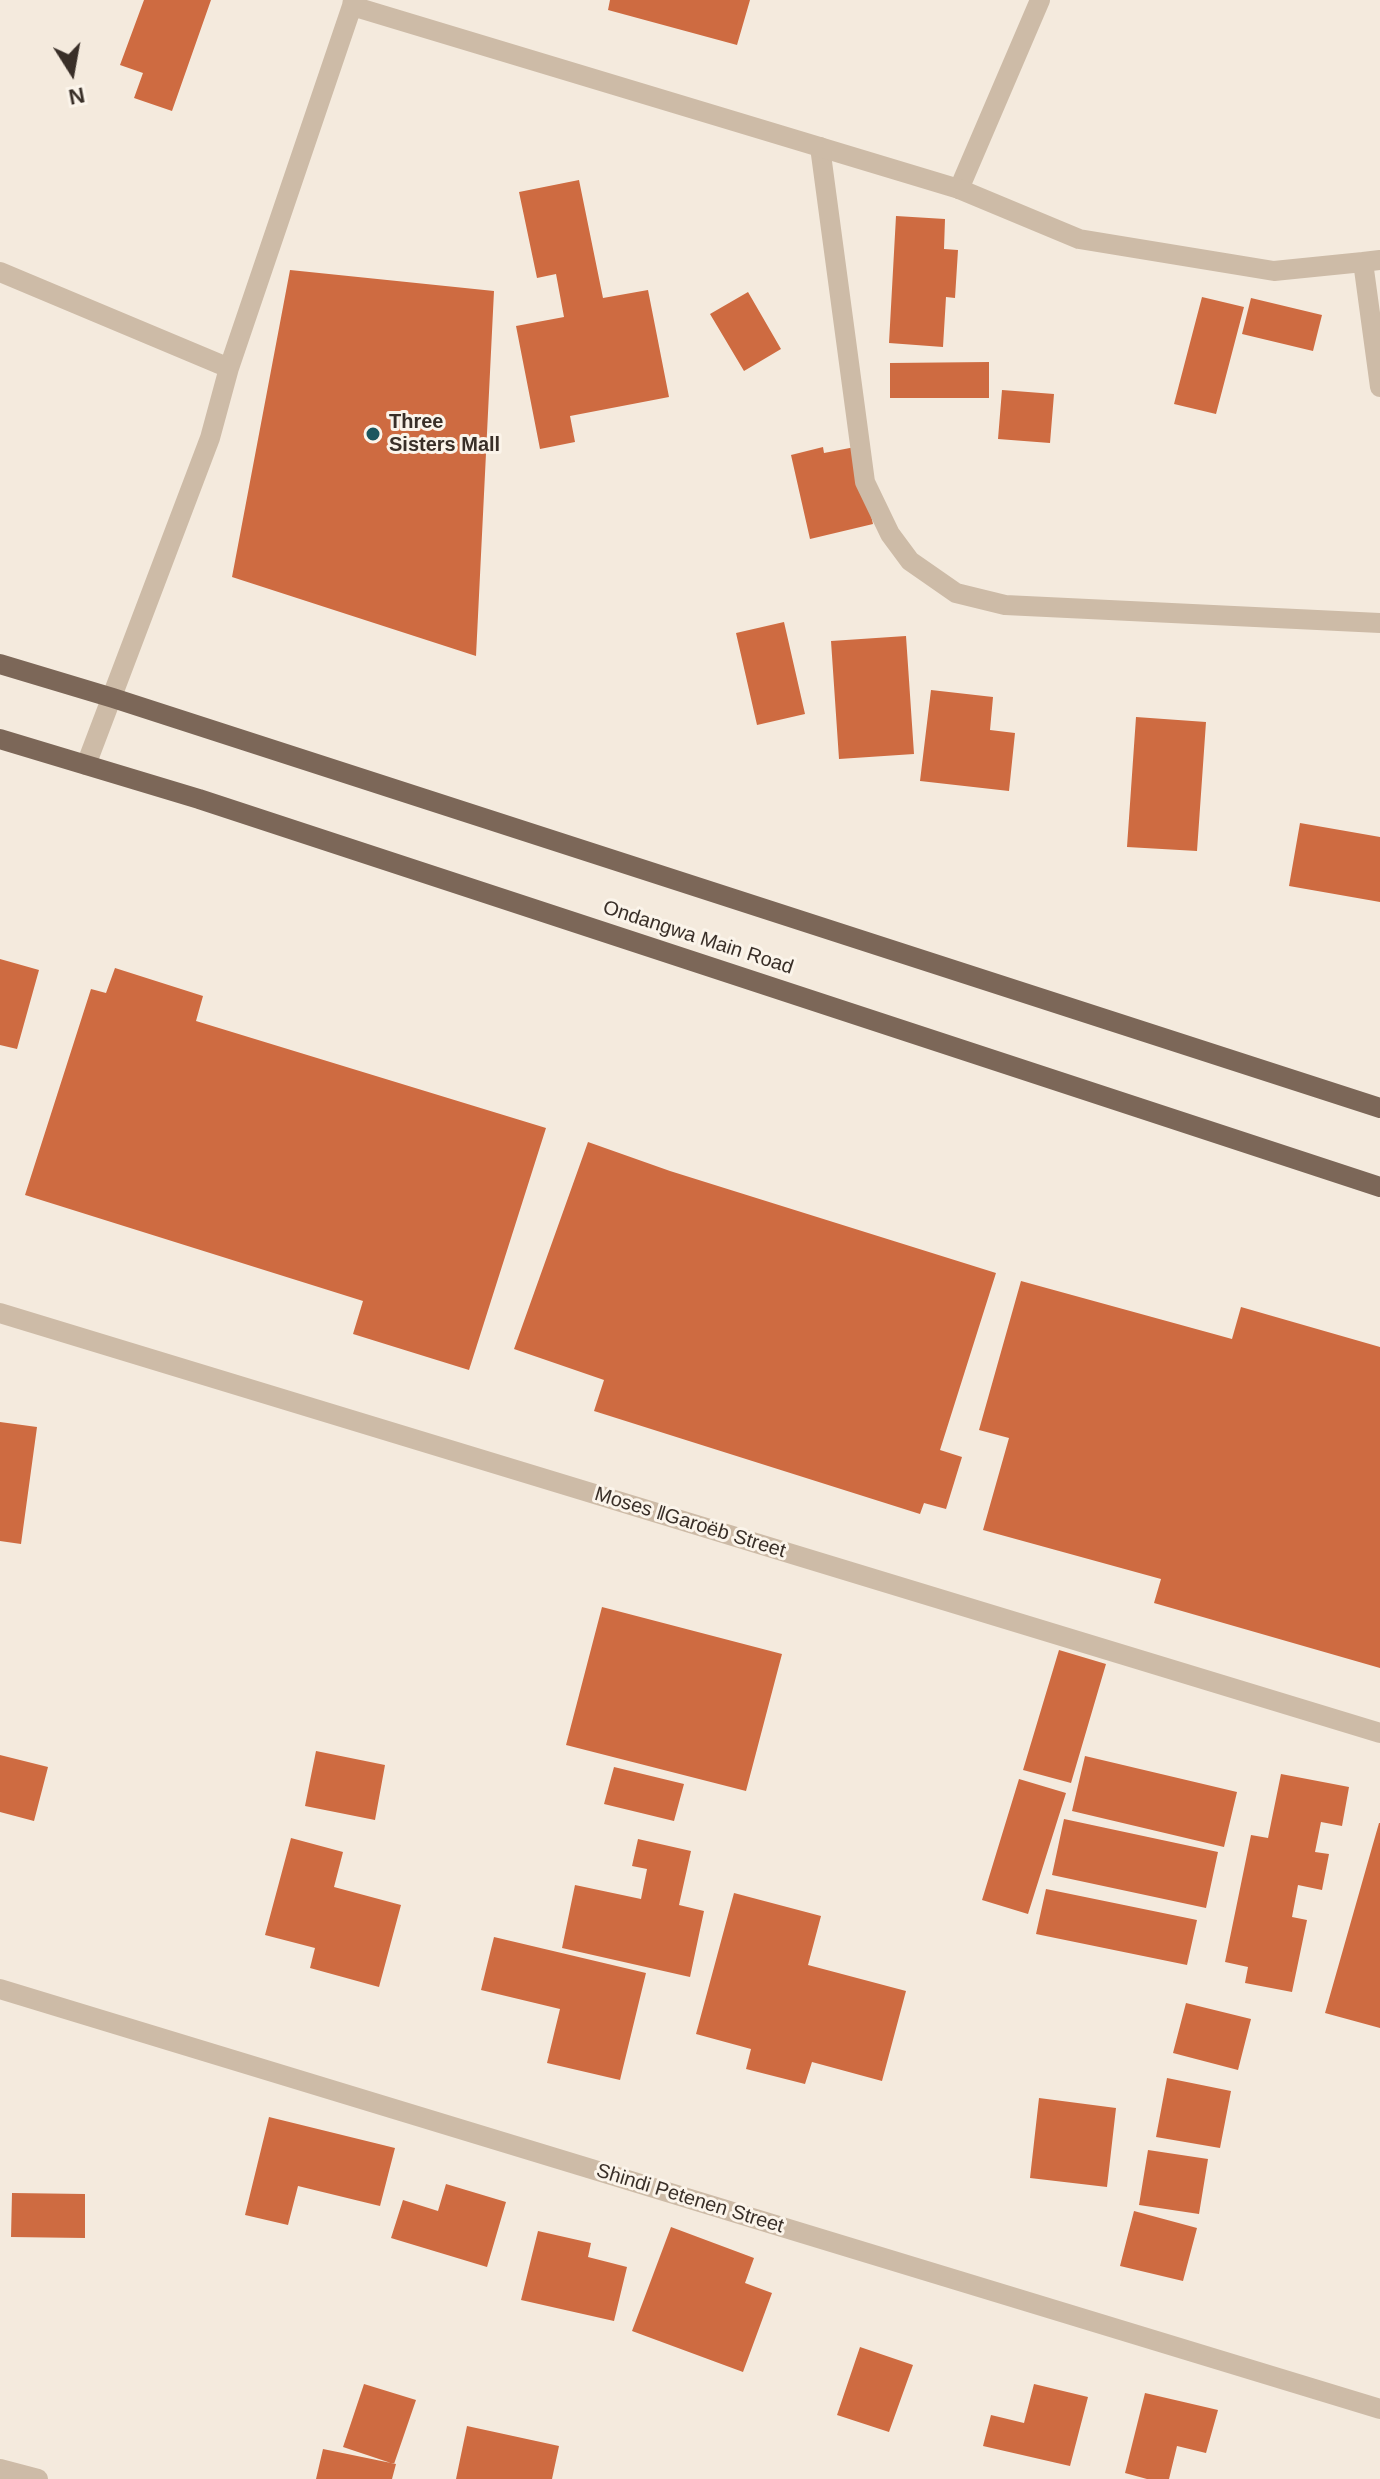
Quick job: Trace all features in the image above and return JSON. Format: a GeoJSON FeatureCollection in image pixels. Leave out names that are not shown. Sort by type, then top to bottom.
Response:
{"type":"FeatureCollection","features":[{"type":"Feature","properties":{"kind":"main road"},"geometry":{"type":"LineString","coordinates":[[0,664],[1380,1108]]}},
{"type":"Feature","properties":{"kind":"main road","name":"Ondangwa Main Road"},"geometry":{"type":"LineString","coordinates":[[0,739],[199,799],[1380,1187]]}},
{"type":"Feature","properties":{"kind":"street"},"geometry":{"type":"LineString","coordinates":[[959,189],[1040,0]]}},
{"type":"Feature","properties":{"kind":"street"},"geometry":{"type":"LineString","coordinates":[[86,765],[210,438],[229,368],[353,3],[959,189],[1079,239],[1274,271],[1371,261],[1380,387]]}},
{"type":"Feature","properties":{"kind":"street"},"geometry":{"type":"LineString","coordinates":[[820,147],[865,482],[890,534],[910,561],[956,593],[1005,605],[1380,623]]}},
{"type":"Feature","properties":{"kind":"street"},"geometry":{"type":"LineString","coordinates":[[0,272],[229,368]]}},
{"type":"Feature","properties":{"kind":"street","name":"Moses ǁGaroëb Street"},"geometry":{"type":"LineString","coordinates":[[0,1313],[1380,1733]]}},
{"type":"Feature","properties":{"kind":"street","name":"Shindi Petenen Street"},"geometry":{"type":"LineString","coordinates":[[0,1989],[1380,2409]]}},
{"type":"Feature","properties":{"kind":"street"},"geometry":{"type":"LineString","coordinates":[[0,2469],[38,2479]]}},
{"type":"Feature","properties":{"kind":"building"},"geometry":{"type":"Polygon","coordinates":[[[144,0],[211,0],[172,111],[134,98],[143,73],[120,65],[144,0]]]}},
{"type":"Feature","properties":{"kind":"building"},"geometry":{"type":"Polygon","coordinates":[[[610,0],[750,0],[737,45],[608,10],[610,0]]]}},
{"type":"Feature","properties":{"kind":"building"},"geometry":{"type":"Polygon","coordinates":[[[579,180],[603,298],[648,290],[669,397],[570,416],[575,442],[540,449],[516,326],[564,317],[556,274],[537,278],[519,192],[579,180]]]}},
{"type":"Feature","properties":{"kind":"building"},"geometry":{"type":"Polygon","coordinates":[[[896,216],[945,219],[944,249],[958,250],[955,298],[946,297],[943,347],[889,343],[896,216]]]}},
{"type":"Feature","properties":{"kind":"building","name":"Three Sisters Mall"},"geometry":{"type":"Polygon","coordinates":[[[290,270],[494,291],[476,656],[232,577],[290,270]]]}},
{"type":"Feature","properties":{"kind":"building"},"geometry":{"type":"Polygon","coordinates":[[[748,292],[781,349],[744,371],[710,314],[748,292]]]}},
{"type":"Feature","properties":{"kind":"building"},"geometry":{"type":"Polygon","coordinates":[[[1202,297],[1244,307],[1216,414],[1174,404],[1202,297]]]}},
{"type":"Feature","properties":{"kind":"building"},"geometry":{"type":"Polygon","coordinates":[[[1251,298],[1322,315],[1313,351],[1242,334],[1251,298]]]}},
{"type":"Feature","properties":{"kind":"building"},"geometry":{"type":"Polygon","coordinates":[[[989,362],[989,398],[890,398],[890,363],[989,362]]]}},
{"type":"Feature","properties":{"kind":"building"},"geometry":{"type":"Polygon","coordinates":[[[1002,390],[1054,394],[1050,443],[998,439],[1002,390]]]}},
{"type":"Feature","properties":{"kind":"building"},"geometry":{"type":"Polygon","coordinates":[[[823,447],[824,453],[855,447],[873,524],[810,539],[791,455],[823,447]]]}},
{"type":"Feature","properties":{"kind":"building"},"geometry":{"type":"Polygon","coordinates":[[[784,622],[805,714],[757,725],[736,633],[784,622]]]}},
{"type":"Feature","properties":{"kind":"building"},"geometry":{"type":"Polygon","coordinates":[[[906,636],[914,754],[839,759],[831,641],[906,636]]]}},
{"type":"Feature","properties":{"kind":"building"},"geometry":{"type":"Polygon","coordinates":[[[931,690],[993,697],[990,730],[1015,733],[1009,791],[920,781],[931,690]]]}},
{"type":"Feature","properties":{"kind":"building"},"geometry":{"type":"Polygon","coordinates":[[[1136,717],[1206,722],[1197,851],[1127,847],[1136,717]]]}},
{"type":"Feature","properties":{"kind":"building"},"geometry":{"type":"Polygon","coordinates":[[[1300,823],[1380,837],[1380,902],[1289,886],[1300,823]]]}},
{"type":"Feature","properties":{"kind":"building"},"geometry":{"type":"Polygon","coordinates":[[[0,959],[39,970],[17,1049],[0,1045],[0,959]]]}},
{"type":"Feature","properties":{"kind":"building"},"geometry":{"type":"Polygon","coordinates":[[[115,968],[203,996],[196,1021],[546,1128],[469,1370],[353,1334],[363,1301],[25,1195],[91,989],[106,993],[115,968]]]}},
{"type":"Feature","properties":{"kind":"building"},"geometry":{"type":"Polygon","coordinates":[[[588,1142],[670,1171],[996,1273],[940,1450],[962,1457],[946,1509],[924,1503],[920,1514],[594,1411],[604,1380],[514,1349],[588,1142]]]}},
{"type":"Feature","properties":{"kind":"building"},"geometry":{"type":"Polygon","coordinates":[[[1021,1281],[1232,1339],[1241,1307],[1380,1347],[1380,1668],[1154,1603],[1161,1579],[983,1530],[1009,1438],[979,1430],[1021,1281]]]}},
{"type":"Feature","properties":{"kind":"building"},"geometry":{"type":"Polygon","coordinates":[[[0,1422],[37,1427],[21,1544],[0,1541],[0,1422]]]}},
{"type":"Feature","properties":{"kind":"building"},"geometry":{"type":"Polygon","coordinates":[[[602,1607],[782,1654],[746,1791],[566,1745],[602,1607]]]}},
{"type":"Feature","properties":{"kind":"building"},"geometry":{"type":"Polygon","coordinates":[[[1059,1650],[1106,1664],[1071,1783],[1023,1770],[1059,1650]]]}},
{"type":"Feature","properties":{"kind":"building"},"geometry":{"type":"Polygon","coordinates":[[[316,1751],[385,1765],[375,1820],[305,1806],[316,1751]]]}},
{"type":"Feature","properties":{"kind":"building"},"geometry":{"type":"Polygon","coordinates":[[[0,1755],[48,1767],[34,1821],[0,1812],[0,1755]]]}},
{"type":"Feature","properties":{"kind":"building"},"geometry":{"type":"Polygon","coordinates":[[[1085,1756],[1237,1792],[1224,1847],[1072,1811],[1085,1756]]]}},
{"type":"Feature","properties":{"kind":"building"},"geometry":{"type":"Polygon","coordinates":[[[614,1767],[684,1784],[674,1821],[604,1804],[614,1767]]]}},
{"type":"Feature","properties":{"kind":"building"},"geometry":{"type":"Polygon","coordinates":[[[1281,1774],[1349,1787],[1342,1826],[1321,1822],[1315,1852],[1329,1854],[1322,1890],[1298,1885],[1292,1917],[1307,1920],[1292,1992],[1245,1983],[1248,1967],[1225,1962],[1251,1835],[1268,1838],[1281,1774]]]}},
{"type":"Feature","properties":{"kind":"building"},"geometry":{"type":"Polygon","coordinates":[[[1019,1779],[1066,1793],[1028,1914],[982,1900],[1019,1779]]]}},
{"type":"Feature","properties":{"kind":"building"},"geometry":{"type":"Polygon","coordinates":[[[1064,1819],[1218,1852],[1206,1908],[1052,1875],[1064,1819]]]}},
{"type":"Feature","properties":{"kind":"building"},"geometry":{"type":"Polygon","coordinates":[[[1380,1823],[1380,2028],[1325,2013],[1380,1823]]]}},
{"type":"Feature","properties":{"kind":"building"},"geometry":{"type":"Polygon","coordinates":[[[291,1838],[343,1852],[334,1887],[401,1905],[379,1987],[310,1968],[315,1948],[265,1935],[291,1838]]]}},
{"type":"Feature","properties":{"kind":"building"},"geometry":{"type":"Polygon","coordinates":[[[638,1839],[691,1851],[679,1905],[704,1911],[690,1977],[562,1948],[575,1885],[641,1899],[647,1869],[632,1866],[638,1839]]]}},
{"type":"Feature","properties":{"kind":"building"},"geometry":{"type":"Polygon","coordinates":[[[1046,1889],[1197,1920],[1187,1965],[1036,1934],[1046,1889]]]}},
{"type":"Feature","properties":{"kind":"building"},"geometry":{"type":"Polygon","coordinates":[[[734,1893],[821,1916],[808,1965],[906,1991],[882,2081],[812,2062],[805,2084],[746,2069],[751,2049],[696,2034],[734,1893]]]}},
{"type":"Feature","properties":{"kind":"building"},"geometry":{"type":"Polygon","coordinates":[[[494,1937],[646,1973],[620,2080],[547,2063],[560,2009],[481,1990],[494,1937]]]}},
{"type":"Feature","properties":{"kind":"building"},"geometry":{"type":"Polygon","coordinates":[[[1186,2003],[1251,2019],[1238,2070],[1173,2053],[1186,2003]]]}},
{"type":"Feature","properties":{"kind":"building"},"geometry":{"type":"Polygon","coordinates":[[[1167,2078],[1231,2091],[1220,2148],[1156,2137],[1167,2078]]]}},
{"type":"Feature","properties":{"kind":"building"},"geometry":{"type":"Polygon","coordinates":[[[1039,2098],[1116,2108],[1107,2187],[1030,2178],[1039,2098]]]}},
{"type":"Feature","properties":{"kind":"building"},"geometry":{"type":"Polygon","coordinates":[[[269,2117],[395,2148],[380,2206],[298,2186],[288,2225],[245,2215],[269,2117]]]}},
{"type":"Feature","properties":{"kind":"building"},"geometry":{"type":"Polygon","coordinates":[[[1148,2150],[1208,2159],[1199,2214],[1139,2205],[1148,2150]]]}},
{"type":"Feature","properties":{"kind":"building"},"geometry":{"type":"Polygon","coordinates":[[[446,2184],[506,2202],[487,2267],[391,2238],[403,2200],[438,2211],[446,2184]]]}},
{"type":"Feature","properties":{"kind":"building"},"geometry":{"type":"Polygon","coordinates":[[[12,2193],[85,2194],[85,2238],[11,2237],[12,2193]]]}},
{"type":"Feature","properties":{"kind":"building"},"geometry":{"type":"Polygon","coordinates":[[[1134,2211],[1197,2228],[1183,2281],[1120,2266],[1134,2211]]]}},
{"type":"Feature","properties":{"kind":"building"},"geometry":{"type":"Polygon","coordinates":[[[671,2227],[754,2258],[745,2283],[772,2293],[743,2372],[632,2331],[671,2227]]]}},
{"type":"Feature","properties":{"kind":"building"},"geometry":{"type":"Polygon","coordinates":[[[538,2231],[591,2243],[588,2257],[627,2267],[614,2321],[521,2300],[538,2231]]]}},
{"type":"Feature","properties":{"kind":"building"},"geometry":{"type":"Polygon","coordinates":[[[860,2347],[913,2365],[889,2432],[837,2415],[860,2347]]]}},
{"type":"Feature","properties":{"kind":"building"},"geometry":{"type":"Polygon","coordinates":[[[364,2384],[416,2400],[394,2464],[343,2447],[364,2384]]]}},
{"type":"Feature","properties":{"kind":"building"},"geometry":{"type":"Polygon","coordinates":[[[1034,2384],[1088,2397],[1070,2466],[983,2446],[991,2415],[1024,2423],[1034,2384]]]}},
{"type":"Feature","properties":{"kind":"building"},"geometry":{"type":"Polygon","coordinates":[[[1145,2393],[1218,2410],[1206,2453],[1177,2446],[1169,2479],[1147,2479],[1125,2473],[1145,2393]]]}},
{"type":"Feature","properties":{"kind":"building"},"geometry":{"type":"Polygon","coordinates":[[[467,2426],[559,2446],[552,2479],[456,2479],[467,2426]]]}},
{"type":"Feature","properties":{"kind":"building"},"geometry":{"type":"Polygon","coordinates":[[[323,2449],[396,2464],[392,2479],[316,2479],[323,2449]]]}},
{"type":"Feature","properties":{"kind":"place","name":"Three Sisters Mall"},"geometry":{"type":"Point","coordinates":[373,434]}}]}
